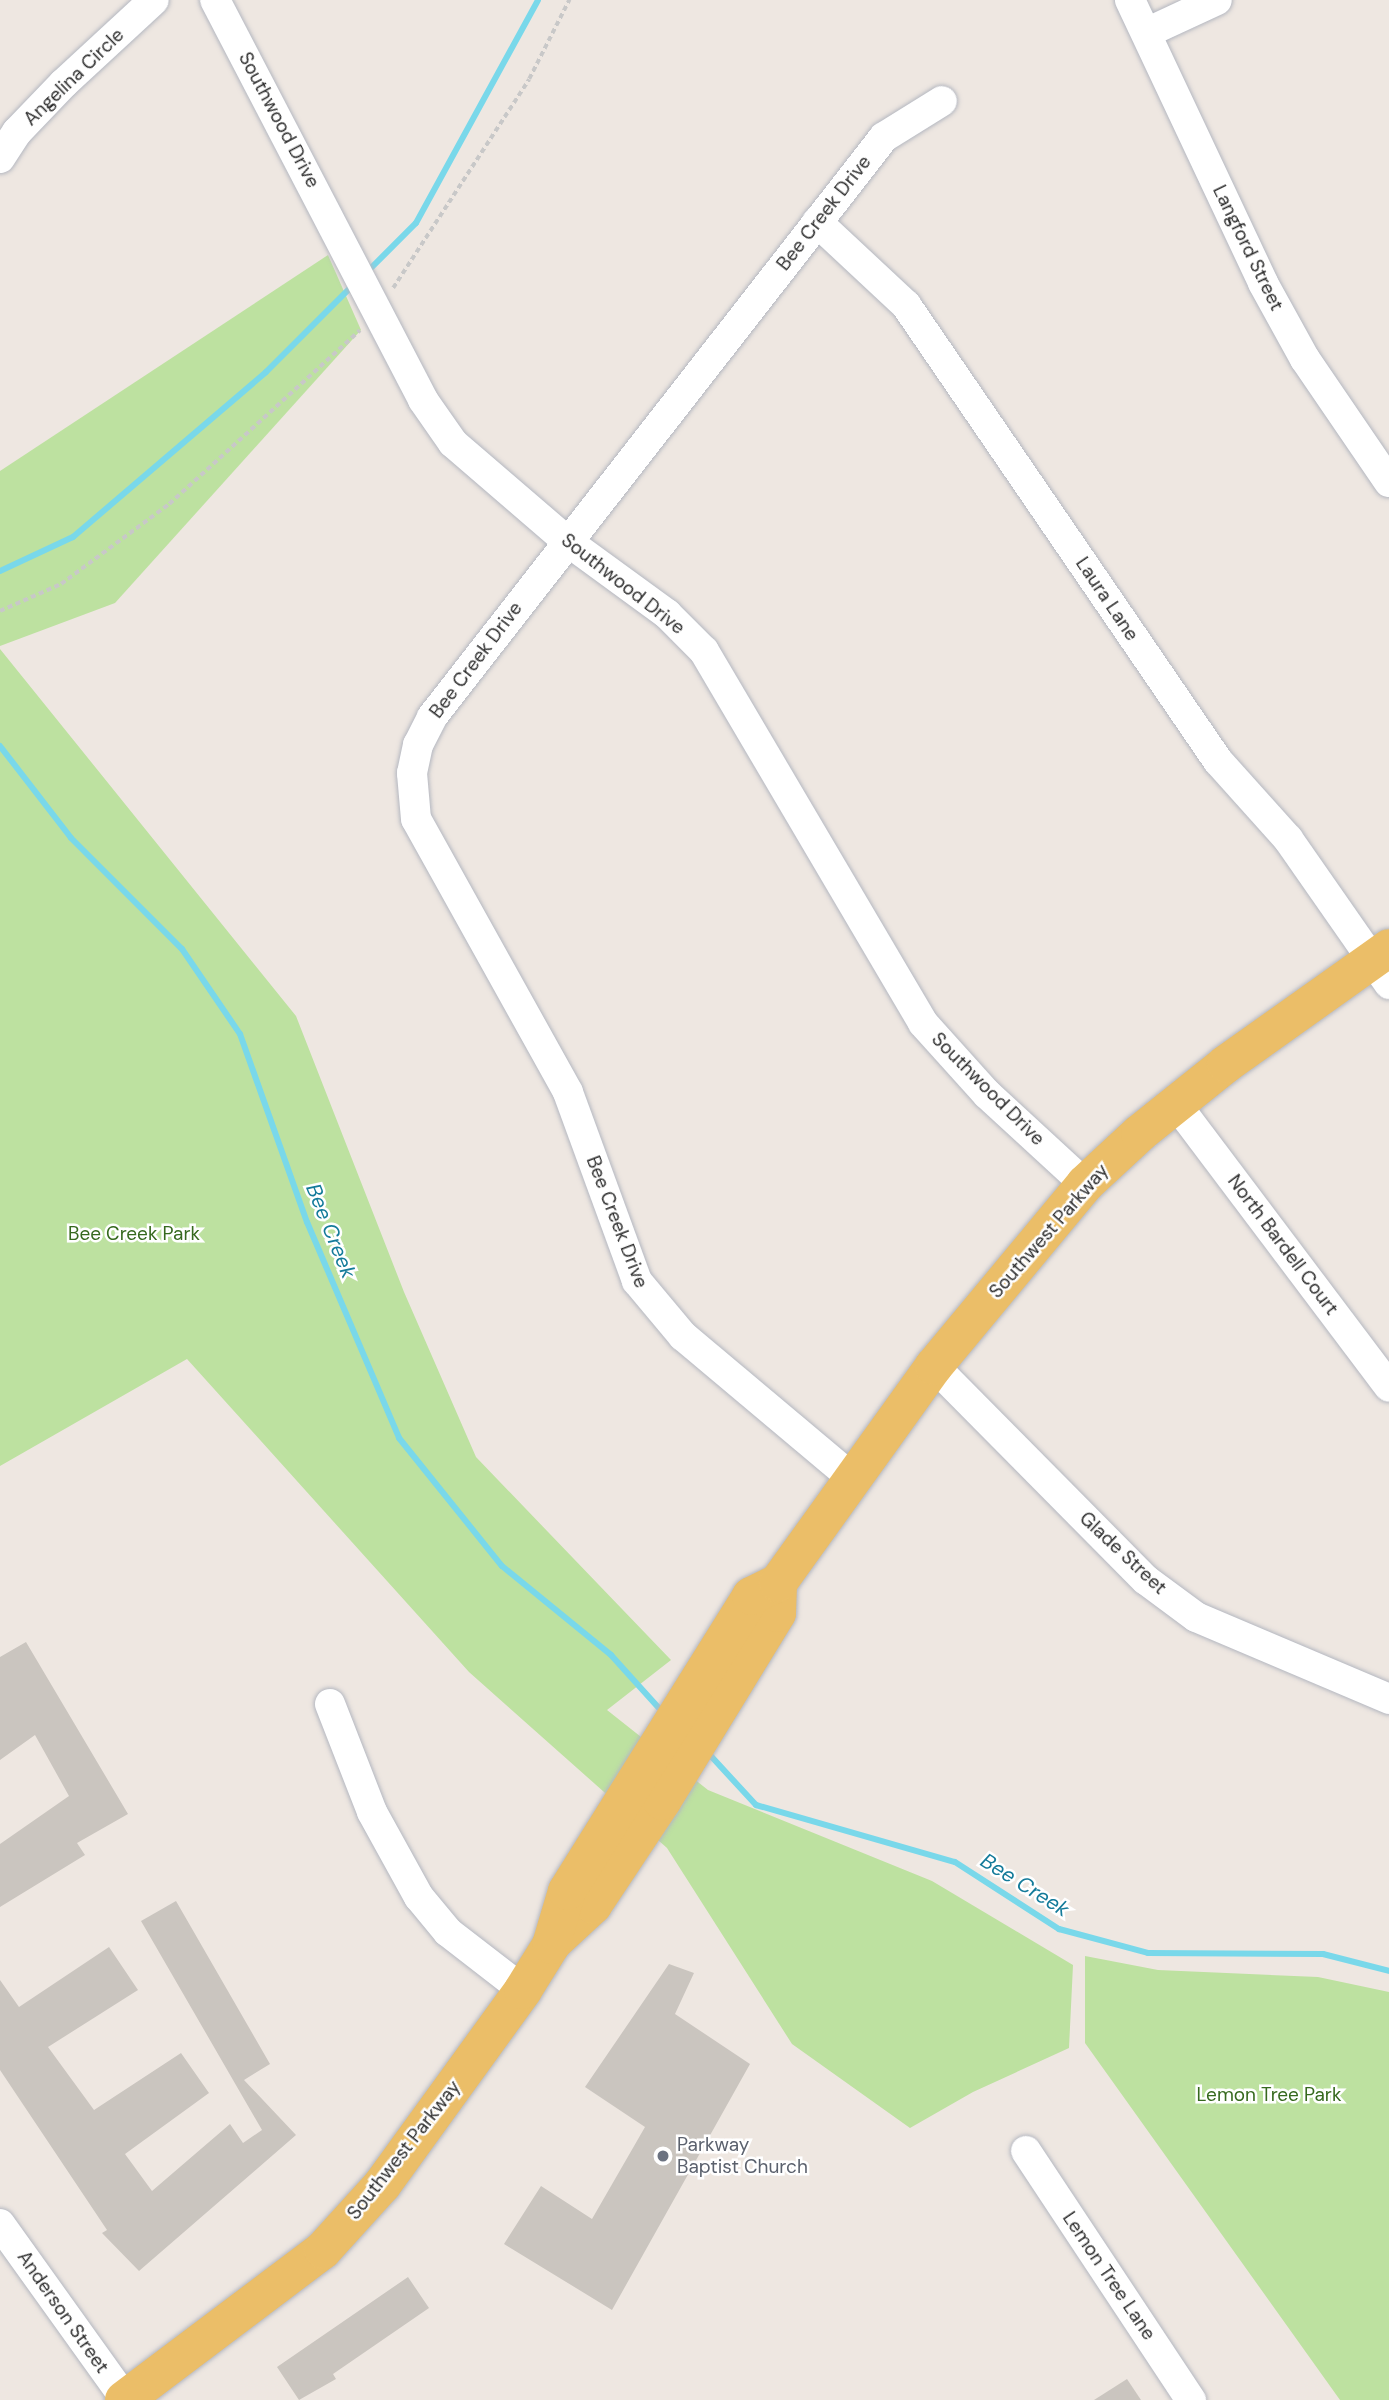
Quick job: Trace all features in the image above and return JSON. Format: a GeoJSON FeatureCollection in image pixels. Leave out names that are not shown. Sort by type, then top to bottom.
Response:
{"type":"FeatureCollection","features":[{"type":"Feature","properties":{"kind":"main road","name":"Southwest Parkway"},"geometry":{"type":"LineString","coordinates":[[125,2400],[323,2250],[382,2185],[523,1990],[551,1945],[567,1891],[751,1596],[778,1583],[851,1477],[934,1366],[1085,1184],[1176,1104],[1383,964]]}},
{"type":"Feature","properties":{"kind":"street","name":"Angelina Circle"},"geometry":{"type":"LineString","coordinates":[[0,159],[17,132],[64,83],[154,0]]}},
{"type":"Feature","properties":{"kind":"street","name":"Southwood Drive"},"geometry":{"type":"LineString","coordinates":[[215,0],[343,239],[369,321],[453,443],[567,541],[667,614],[704,650],[923,1023],[987,1094],[1085,1184]]}},
{"type":"Feature","properties":{"kind":"street","name":"Langford Street"},"geometry":{"type":"LineString","coordinates":[[1130,0],[1263,284],[1305,359],[1389,482]]}},
{"type":"Feature","properties":{"kind":"street"},"geometry":{"type":"LineString","coordinates":[[1146,33],[1217,0]]}},
{"type":"Feature","properties":{"kind":"street","name":"Bee Creek Drive"},"geometry":{"type":"LineString","coordinates":[[851,1477],[683,1336],[643,1291],[568,1092],[415,819],[412,773],[418,745],[432,717],[884,137],[942,101]]}},
{"type":"Feature","properties":{"kind":"street","name":"Laura Lane"},"geometry":{"type":"LineString","coordinates":[[817,222],[906,305],[1217,761],[1288,839],[1383,964]]}},
{"type":"Feature","properties":{"kind":"street","name":"North Bardell Court"},"geometry":{"type":"LineString","coordinates":[[1176,1104],[1389,1387]]}},
{"type":"Feature","properties":{"kind":"street","name":"Glade Street"},"geometry":{"type":"LineString","coordinates":[[934,1366],[1146,1580],[1196,1617],[1389,1699]]}},
{"type":"Feature","properties":{"kind":"street"},"geometry":{"type":"LineString","coordinates":[[330,1704],[372,1812],[419,1897],[448,1932],[523,1990]]}},
{"type":"Feature","properties":{"kind":"street","name":"Lemon Tree Lane"},"geometry":{"type":"LineString","coordinates":[[1026,2151],[1191,2400]]}},
{"type":"Feature","properties":{"kind":"street","name":"Anderson Street"},"geometry":{"type":"LineString","coordinates":[[0,2224],[125,2400]]}},
{"type":"Feature","properties":{"kind":"path"},"geometry":{"type":"LineString","coordinates":[[0,611],[61,584],[169,504],[369,321],[529,79],[569,0]]}},
{"type":"Feature","properties":{"kind":"green space"},"geometry":{"type":"Polygon","coordinates":[[[328,255],[361,330],[115,603],[0,646],[0,471],[328,255]]]}},
{"type":"Feature","properties":{"kind":"green space","name":"Bee Creek Park"},"geometry":{"type":"Polygon","coordinates":[[[0,649],[296,1016],[404,1292],[476,1457],[671,1660],[607,1710],[708,1790],[932,1881],[1073,1965],[1069,2048],[973,2092],[910,2128],[792,2044],[667,1848],[469,1672],[187,1359],[0,1466],[0,649]]]}},
{"type":"Feature","properties":{"kind":"green space","name":"Lemon Tree Park"},"geometry":{"type":"Polygon","coordinates":[[[1085,1956],[1158,1970],[1318,1977],[1389,1992],[1389,2400],[1340,2400],[1085,2043],[1085,1956]]]}},
{"type":"Feature","properties":{"kind":"building"},"geometry":{"type":"Polygon","coordinates":[[[26,1642],[128,1814],[77,1843],[85,1855],[0,1907],[0,1844],[69,1796],[35,1735],[0,1760],[0,1657],[26,1642]]]}},
{"type":"Feature","properties":{"kind":"building"},"geometry":{"type":"Polygon","coordinates":[[[176,1901],[270,2064],[244,2080],[296,2135],[139,2271],[102,2233],[107,2230],[0,2070],[0,1980],[19,2007],[109,1947],[138,1990],[48,2047],[94,2110],[181,2053],[209,2093],[125,2154],[152,2191],[230,2124],[243,2143],[262,2130],[141,1921],[176,1901]]]}},
{"type":"Feature","properties":{"kind":"building","name":"Parkway Baptist Church"},"geometry":{"type":"Polygon","coordinates":[[[669,1964],[694,1973],[675,2014],[750,2064],[612,2310],[504,2244],[541,2186],[592,2219],[645,2127],[585,2087],[669,1964]]]}},
{"type":"Feature","properties":{"kind":"building"},"geometry":{"type":"Polygon","coordinates":[[[408,2277],[429,2308],[333,2374],[336,2379],[299,2400],[277,2367],[408,2277]]]}},
{"type":"Feature","properties":{"kind":"building"},"geometry":{"type":"Polygon","coordinates":[[[1127,2379],[1141,2400],[1094,2400],[1127,2379]]]}},
{"type":"Feature","properties":{"kind":"waterway"},"geometry":{"type":"LineString","coordinates":[[367,272],[416,223],[538,0]]}},
{"type":"Feature","properties":{"kind":"waterway"},"geometry":{"type":"LineString","coordinates":[[0,571],[73,537],[266,372],[354,284]]}},
{"type":"Feature","properties":{"kind":"waterway","name":"Bee Creek"},"geometry":{"type":"LineString","coordinates":[[0,746],[71,838],[182,949],[240,1034],[307,1222],[399,1438],[502,1566],[611,1655],[658,1707]]}},
{"type":"Feature","properties":{"kind":"waterway","name":"Bee Creek"},"geometry":{"type":"LineString","coordinates":[[710,1755],[756,1805],[955,1862],[1059,1929],[1148,1953],[1323,1954],[1389,1971]]}},
{"type":"Feature","properties":{"kind":"place","name":"Parkway Baptist Church"},"geometry":{"type":"Point","coordinates":[663,2156]}}]}
